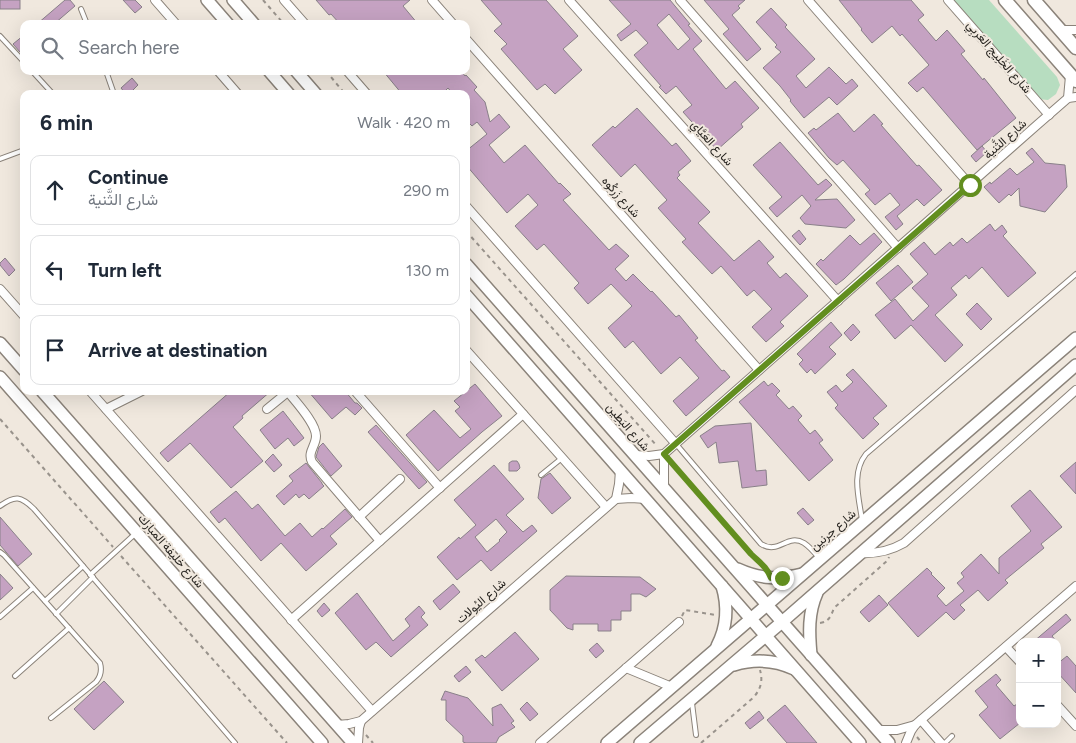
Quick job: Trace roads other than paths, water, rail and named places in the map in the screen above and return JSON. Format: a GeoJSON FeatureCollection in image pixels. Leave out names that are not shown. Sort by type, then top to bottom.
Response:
{"type":"FeatureCollection","features":[{"type":"Feature","properties":{"kind":"highway"},"geometry":{"type":"LineString","coordinates":[[1005,0],[1073,77]]}},
{"type":"Feature","properties":{"kind":"highway"},"geometry":{"type":"LineString","coordinates":[[1034,0],[1076,48]]}},
{"type":"Feature","properties":{"kind":"main road"},"geometry":{"type":"LineString","coordinates":[[207,0],[224,20]]}},
{"type":"Feature","properties":{"kind":"main road"},"geometry":{"type":"LineString","coordinates":[[234,0],[251,20]]}},
{"type":"Feature","properties":{"kind":"main road"},"geometry":{"type":"LineString","coordinates":[[273,75],[286,90]]}},
{"type":"Feature","properties":{"kind":"main road"},"geometry":{"type":"LineString","coordinates":[[299,75],[313,90]]}},
{"type":"Feature","properties":{"kind":"main road","name":"شارع البَطِين"},"geometry":{"type":"LineString","coordinates":[[470,269],[888,743]]}},
{"type":"Feature","properties":{"kind":"main road"},"geometry":{"type":"LineString","coordinates":[[470,300],[860,743]]}},
{"type":"Feature","properties":{"kind":"main road","name":"شارع جرنين"},"geometry":{"type":"LineString","coordinates":[[607,743],[1076,338]]}},
{"type":"Feature","properties":{"kind":"main road"},"geometry":{"type":"LineString","coordinates":[[0,343],[20,366]]}},
{"type":"Feature","properties":{"kind":"main road"},"geometry":{"type":"LineString","coordinates":[[640,743],[766,636],[1076,365]]}},
{"type":"Feature","properties":{"kind":"main road","name":"شارع خليفة المبارك"},"geometry":{"type":"LineString","coordinates":[[0,377],[322,743]]}},
{"type":"Feature","properties":{"kind":"main road","name":"شارع خليفة المبارك"},"geometry":{"type":"LineString","coordinates":[[46,395],[353,743]]}},
{"type":"Feature","properties":{"kind":"main road"},"geometry":{"type":"LineString","coordinates":[[734,567],[752,575],[771,578],[804,574]]}},
{"type":"Feature","properties":{"kind":"main road"},"geometry":{"type":"LineString","coordinates":[[714,650],[722,634],[726,616],[721,584]]}},
{"type":"Feature","properties":{"kind":"main road"},"geometry":{"type":"LineString","coordinates":[[811,655],[809,622],[814,600],[819,589]]}},
{"type":"Feature","properties":{"kind":"main road"},"geometry":{"type":"LineString","coordinates":[[730,666],[746,662],[763,661],[797,670]]}},
{"type":"Feature","properties":{"kind":"street"},"geometry":{"type":"LineString","coordinates":[[155,0],[172,20]]}},
{"type":"Feature","properties":{"kind":"street"},"geometry":{"type":"LineString","coordinates":[[284,0],[302,20]]}},
{"type":"Feature","properties":{"kind":"street"},"geometry":{"type":"LineString","coordinates":[[432,0],[450,20]]}},
{"type":"Feature","properties":{"kind":"street","name":"شارع العَيَّاي"},"geometry":{"type":"LineString","coordinates":[[569,0],[838,301]]}},
{"type":"Feature","properties":{"kind":"street"},"geometry":{"type":"LineString","coordinates":[[680,0],[898,248]]}},
{"type":"Feature","properties":{"kind":"street"},"geometry":{"type":"LineString","coordinates":[[808,0],[970,185]]}},
{"type":"Feature","properties":{"kind":"street","name":"شارع الخَلِيج العَربِي"},"geometry":{"type":"LineString","coordinates":[[948,0],[1049,115]]}},
{"type":"Feature","properties":{"kind":"street"},"geometry":{"type":"LineString","coordinates":[[1060,30],[1076,30]]}},
{"type":"Feature","properties":{"kind":"street","name":"شارع زَركُوه"},"geometry":{"type":"LineString","coordinates":[[470,44],[759,370]]}},
{"type":"Feature","properties":{"kind":"street"},"geometry":{"type":"LineString","coordinates":[[221,75],[235,90]]}},
{"type":"Feature","properties":{"kind":"street"},"geometry":{"type":"LineString","coordinates":[[350,75],[364,90]]}},
{"type":"Feature","properties":{"kind":"street","name":"شارع الثَّنية"},"geometry":{"type":"LineString","coordinates":[[664,454],[1049,115],[1072,98],[1070,86],[1073,77]]}},
{"type":"Feature","properties":{"kind":"street","name":"شارع البَطِين"},"geometry":{"type":"LineString","coordinates":[[470,211],[676,444]]}},
{"type":"Feature","properties":{"kind":"street"},"geometry":{"type":"LineString","coordinates":[[0,289],[20,312]]}},
{"type":"Feature","properties":{"kind":"street"},"geometry":{"type":"LineString","coordinates":[[470,354],[606,508]]}},
{"type":"Feature","properties":{"kind":"street"},"geometry":{"type":"LineString","coordinates":[[860,553],[880,553],[904,543],[1076,390]]}},
{"type":"Feature","properties":{"kind":"street"},"geometry":{"type":"LineString","coordinates":[[94,395],[372,711]]}},
{"type":"Feature","properties":{"kind":"street"},"geometry":{"type":"LineString","coordinates":[[106,409],[134,395]]}},
{"type":"Feature","properties":{"kind":"street"},"geometry":{"type":"LineString","coordinates":[[267,409],[285,395]]}},
{"type":"Feature","properties":{"kind":"street"},"geometry":{"type":"LineString","coordinates":[[291,395],[315,430],[315,440],[310,452],[312,462],[380,541]]}},
{"type":"Feature","properties":{"kind":"street"},"geometry":{"type":"LineString","coordinates":[[359,395],[440,488]]}},
{"type":"Feature","properties":{"kind":"street"},"geometry":{"type":"LineString","coordinates":[[291,620],[523,414]]}},
{"type":"Feature","properties":{"kind":"street"},"geometry":{"type":"LineString","coordinates":[[635,455],[664,454],[664,487]]}},
{"type":"Feature","properties":{"kind":"street"},"geometry":{"type":"LineString","coordinates":[[620,470],[616,499],[646,499]]}},
{"type":"Feature","properties":{"kind":"street"},"geometry":{"type":"LineString","coordinates":[[359,517],[400,479]]}},
{"type":"Feature","properties":{"kind":"street","name":"شارع اليُولات"},"geometry":{"type":"LineString","coordinates":[[361,721],[616,499]]}},
{"type":"Feature","properties":{"kind":"street"},"geometry":{"type":"LineString","coordinates":[[906,743],[911,731],[918,723],[1076,586]]}},
{"type":"Feature","properties":{"kind":"street"},"geometry":{"type":"LineString","coordinates":[[540,743],[679,622]]}},
{"type":"Feature","properties":{"kind":"street"},"geometry":{"type":"LineString","coordinates":[[1006,647],[1016,658]]}},
{"type":"Feature","properties":{"kind":"street"},"geometry":{"type":"LineString","coordinates":[[626,668],[672,687]]}},
{"type":"Feature","properties":{"kind":"street"},"geometry":{"type":"LineString","coordinates":[[1061,709],[1076,726]]}},
{"type":"Feature","properties":{"kind":"street"},"geometry":{"type":"LineString","coordinates":[[337,725],[361,721]]}},
{"type":"Feature","properties":{"kind":"street"},"geometry":{"type":"LineString","coordinates":[[358,743],[358,728],[361,721]]}},
{"type":"Feature","properties":{"kind":"street"},"geometry":{"type":"LineString","coordinates":[[877,730],[896,730],[918,723]]}},
{"type":"Feature","properties":{"kind":"street"},"geometry":{"type":"LineString","coordinates":[[918,723],[943,743]]}},
{"type":"Feature","properties":{"kind":"lane"},"geometry":{"type":"LineString","coordinates":[[81,9],[85,20]]}},
{"type":"Feature","properties":{"kind":"lane"},"geometry":{"type":"LineString","coordinates":[[0,36],[20,58]]}},
{"type":"Feature","properties":{"kind":"lane"},"geometry":{"type":"LineString","coordinates":[[35,75],[49,90]]}},
{"type":"Feature","properties":{"kind":"lane"},"geometry":{"type":"LineString","coordinates":[[107,75],[113,90]]}},
{"type":"Feature","properties":{"kind":"lane"},"geometry":{"type":"LineString","coordinates":[[0,159],[20,152]]}},
{"type":"Feature","properties":{"kind":"lane"},"geometry":{"type":"LineString","coordinates":[[862,523],[857,477],[858,467],[866,454],[1075,277]]}},
{"type":"Feature","properties":{"kind":"lane"},"geometry":{"type":"LineString","coordinates":[[676,444],[761,544],[773,548],[788,541],[797,540],[805,544],[821,559]]}},
{"type":"Feature","properties":{"kind":"lane"},"geometry":{"type":"LineString","coordinates":[[541,474],[562,458]]}},
{"type":"Feature","properties":{"kind":"lane"},"geometry":{"type":"LineString","coordinates":[[0,506],[10,499],[16,498],[21,499],[30,506],[235,743]]}},
{"type":"Feature","properties":{"kind":"lane"},"geometry":{"type":"LineString","coordinates":[[56,614],[91,576],[137,532]]}},
{"type":"Feature","properties":{"kind":"lane"},"geometry":{"type":"LineString","coordinates":[[0,552],[100,663],[101,671],[96,682],[51,718]]}},
{"type":"Feature","properties":{"kind":"lane"},"geometry":{"type":"LineString","coordinates":[[45,601],[83,566]]}},
{"type":"Feature","properties":{"kind":"lane"},"geometry":{"type":"LineString","coordinates":[[0,617],[33,588]]}},
{"type":"Feature","properties":{"kind":"lane"},"geometry":{"type":"LineString","coordinates":[[15,676],[69,628]]}},
{"type":"Feature","properties":{"kind":"lane"},"geometry":{"type":"LineString","coordinates":[[692,698],[696,735]]}},
{"type":"Feature","properties":{"kind":"lane"},"geometry":{"type":"LineString","coordinates":[[943,743],[952,736]]}}]}
